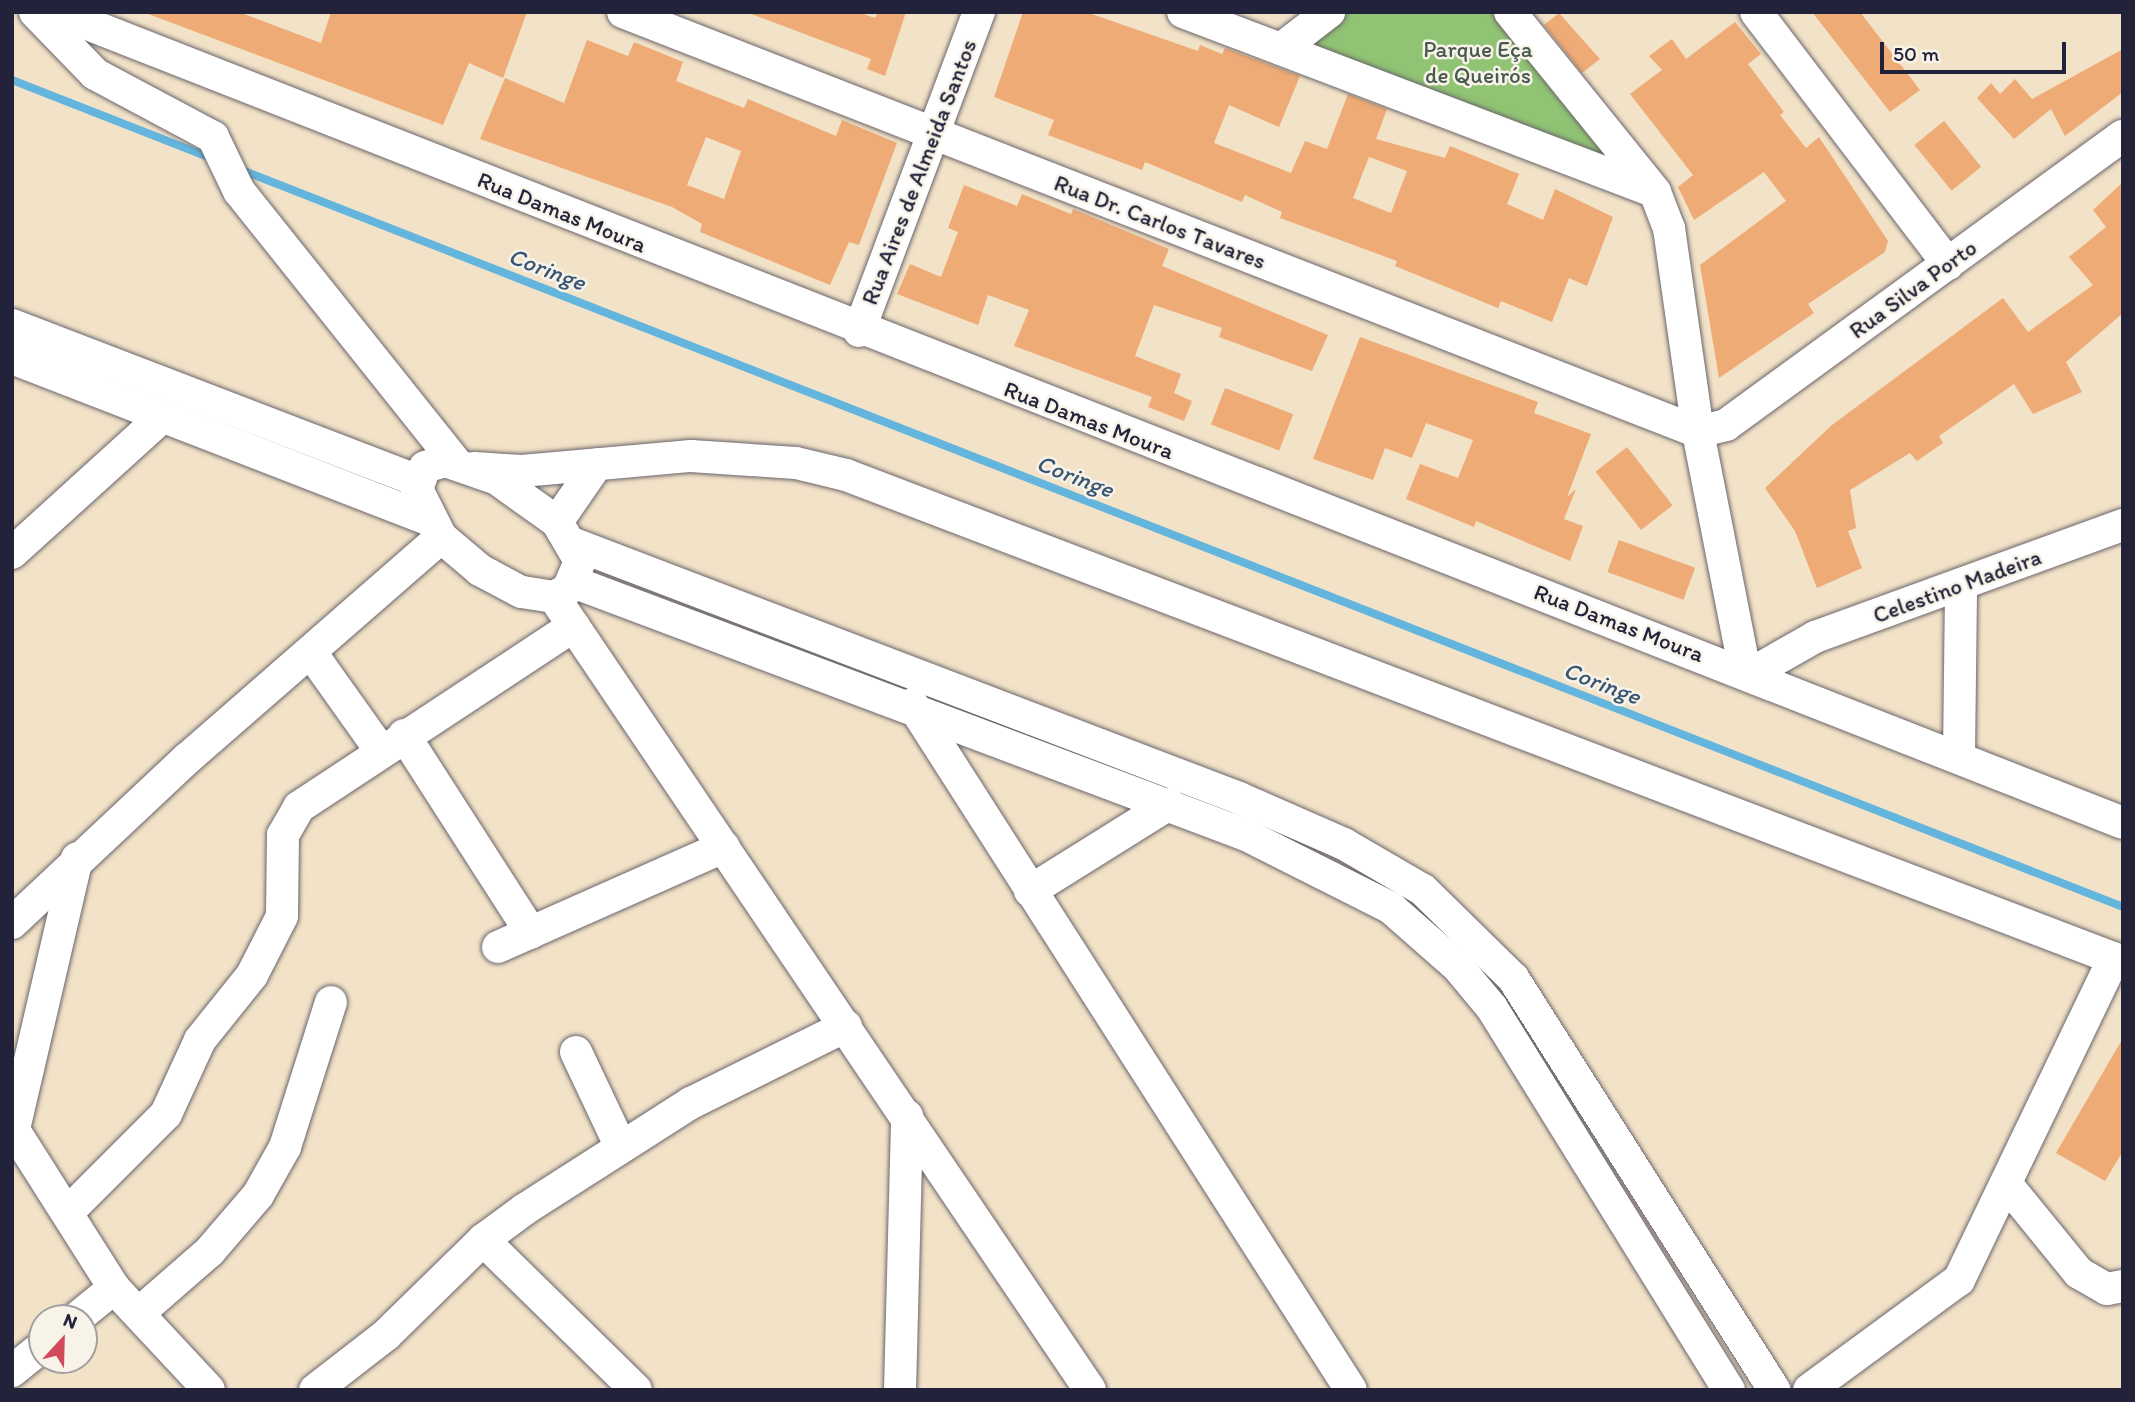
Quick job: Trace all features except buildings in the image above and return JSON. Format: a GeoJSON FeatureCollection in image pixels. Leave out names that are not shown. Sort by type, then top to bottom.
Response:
{"type":"FeatureCollection","features":[{"type":"Feature","properties":{"kind":"street"},"geometry":{"type":"LineString","coordinates":[[35,12],[95,74],[214,137],[239,191],[464,465],[565,533],[1345,844],[1454,914],[1513,978],[1555,1038],[1774,1390]]}},
{"type":"Feature","properties":{"kind":"street","name":"Rua Damas Moura"},"geometry":{"type":"LineString","coordinates":[[57,12],[859,331],[1749,672],[2123,823]]}},
{"type":"Feature","properties":{"kind":"street","name":"Rua Dr. Carlos Tavares"},"geometry":{"type":"LineString","coordinates":[[622,12],[1698,432]]}},
{"type":"Feature","properties":{"kind":"street","name":"Rua Aires de Almeida Santos"},"geometry":{"type":"LineString","coordinates":[[859,331],[979,12]]}},
{"type":"Feature","properties":{"kind":"street"},"geometry":{"type":"LineString","coordinates":[[1183,12],[1655,192]]}},
{"type":"Feature","properties":{"kind":"street"},"geometry":{"type":"LineString","coordinates":[[1281,49],[1329,12]]}},
{"type":"Feature","properties":{"kind":"street"},"geometry":{"type":"LineString","coordinates":[[1510,12],[1655,192],[1669,228],[1698,432],[1749,672]]}},
{"type":"Feature","properties":{"kind":"street"},"geometry":{"type":"LineString","coordinates":[[1756,12],[1948,264]]}},
{"type":"Feature","properties":{"kind":"street","name":"Rua Silva Porto"},"geometry":{"type":"LineString","coordinates":[[1698,432],[1726,425],[2123,136]]}},
{"type":"Feature","properties":{"kind":"street"},"geometry":{"type":"LineString","coordinates":[[12,326],[418,481],[435,529]]}},
{"type":"Feature","properties":{"kind":"street"},"geometry":{"type":"LineString","coordinates":[[12,358],[163,416],[435,529],[496,580],[564,589],[914,711],[1168,804],[1351,884],[1391,908],[1458,967],[1520,1049],[1729,1390]]}},
{"type":"Feature","properties":{"kind":"street"},"geometry":{"type":"LineString","coordinates":[[12,552],[163,416]]}},
{"type":"Feature","properties":{"kind":"street"},"geometry":{"type":"LineString","coordinates":[[418,481],[429,463],[597,464],[747,457],[846,475],[2118,960],[1959,1280],[1809,1390]]}},
{"type":"Feature","properties":{"kind":"street"},"geometry":{"type":"LineString","coordinates":[[565,533],[597,464]]}},
{"type":"Feature","properties":{"kind":"street","name":"Celestino Madeira"},"geometry":{"type":"LineString","coordinates":[[1749,672],[1791,647],[2123,525]]}},
{"type":"Feature","properties":{"kind":"street"},"geometry":{"type":"LineString","coordinates":[[12,923],[76,858],[312,654],[435,529]]}},
{"type":"Feature","properties":{"kind":"street"},"geometry":{"type":"LineString","coordinates":[[565,533],[580,561],[564,589],[574,626],[1090,1390]]}},
{"type":"Feature","properties":{"kind":"street"},"geometry":{"type":"LineString","coordinates":[[1959,755],[1961,586]]}},
{"type":"Feature","properties":{"kind":"street"},"geometry":{"type":"LineString","coordinates":[[69,1211],[166,1114],[200,1040],[251,975],[285,903],[288,820],[392,743],[574,626]]}},
{"type":"Feature","properties":{"kind":"street"},"geometry":{"type":"LineString","coordinates":[[312,654],[392,743],[531,933]]}},
{"type":"Feature","properties":{"kind":"street"},"geometry":{"type":"LineString","coordinates":[[903,670],[914,711],[1351,1390]]}},
{"type":"Feature","properties":{"kind":"street"},"geometry":{"type":"LineString","coordinates":[[1030,891],[1168,804]]}},
{"type":"Feature","properties":{"kind":"street"},"geometry":{"type":"LineString","coordinates":[[498,947],[724,847]]}},
{"type":"Feature","properties":{"kind":"street"},"geometry":{"type":"LineString","coordinates":[[76,858],[13,1128],[69,1211],[114,1287],[209,1390]]}},
{"type":"Feature","properties":{"kind":"street"},"geometry":{"type":"LineString","coordinates":[[139,1313],[210,1251],[258,1195],[285,1147],[331,1002]]}},
{"type":"Feature","properties":{"kind":"street"},"geometry":{"type":"LineString","coordinates":[[315,1390],[428,1298],[483,1240],[620,1146],[846,1026]]}},
{"type":"Feature","properties":{"kind":"street"},"geometry":{"type":"LineString","coordinates":[[576,1052],[620,1146]]}},
{"type":"Feature","properties":{"kind":"street"},"geometry":{"type":"LineString","coordinates":[[900,1390],[907,1116]]}},
{"type":"Feature","properties":{"kind":"street"},"geometry":{"type":"LineString","coordinates":[[2008,1186],[2079,1273],[2107,1289],[2123,1286]]}},
{"type":"Feature","properties":{"kind":"street"},"geometry":{"type":"LineString","coordinates":[[483,1240],[636,1390]]}},
{"type":"Feature","properties":{"kind":"street"},"geometry":{"type":"LineString","coordinates":[[94,1304],[114,1287]]}},
{"type":"Feature","properties":{"kind":"street"},"geometry":{"type":"LineString","coordinates":[[12,1371],[28,1358]]}},
{"type":"Feature","properties":{"kind":"green space","name":"Parque Eça de Queirós"},"geometry":{"type":"Polygon","coordinates":[[[1346,12],[1500,12],[1608,155],[1600,161],[1308,47],[1317,32],[1346,12]]]}},
{"type":"Feature","properties":{"kind":"waterway","name":"Coringe"},"geometry":{"type":"LineString","coordinates":[[12,80],[214,159]]}},
{"type":"Feature","properties":{"kind":"waterway","name":"Coringe"},"geometry":{"type":"LineString","coordinates":[[239,169],[2123,907]]}}]}
